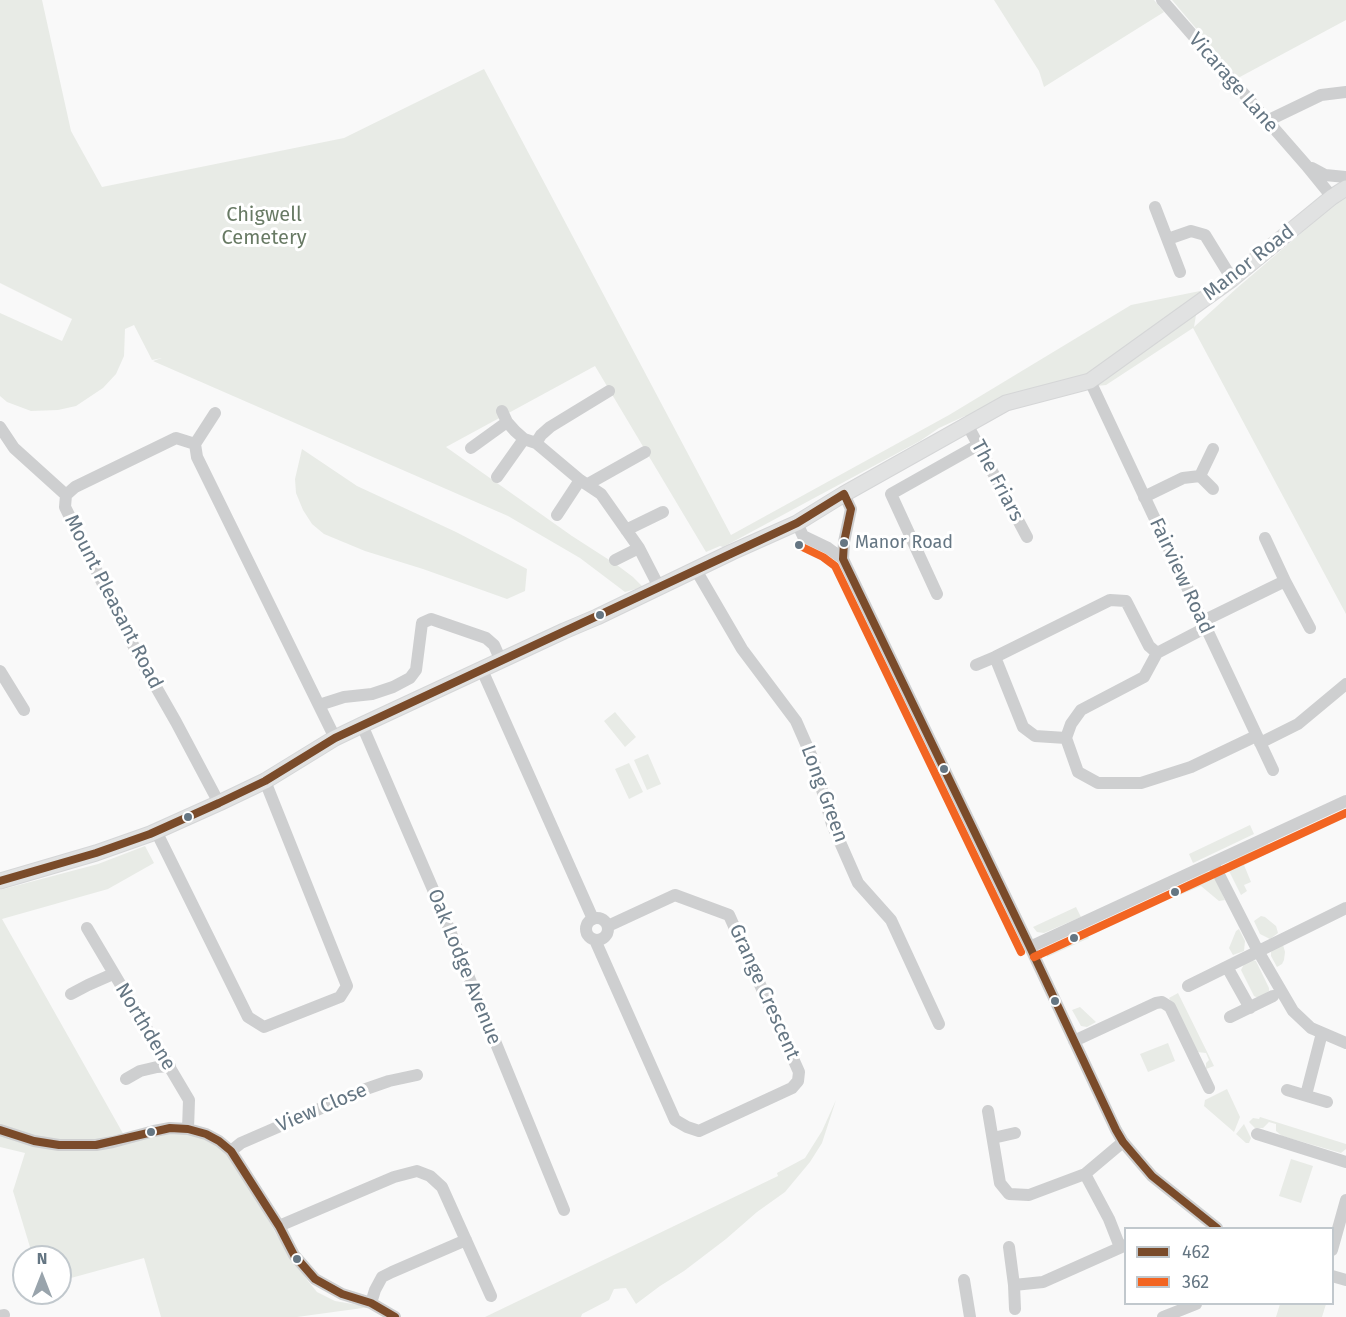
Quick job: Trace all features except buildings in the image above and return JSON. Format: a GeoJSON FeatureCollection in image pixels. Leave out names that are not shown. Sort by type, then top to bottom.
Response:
{"type":"FeatureCollection","features":[{"type":"Feature","properties":{"kind":"main road","name":"Manor Road"},"geometry":{"type":"LineString","coordinates":[[0,881],[96,853],[156,831],[219,803],[265,781],[335,738],[797,523],[1006,403],[1090,381],[1232,279],[1346,188]]}},
{"type":"Feature","properties":{"kind":"street","name":"Vicarage Lane"},"geometry":{"type":"LineString","coordinates":[[1162,0],[1332,197]]}},
{"type":"Feature","properties":{"kind":"street"},"geometry":{"type":"LineString","coordinates":[[1267,122],[1321,95],[1346,92]]}},
{"type":"Feature","properties":{"kind":"street","name":"Vicarage Lane"},"geometry":{"type":"LineString","coordinates":[[1306,165],[1324,175],[1346,177]]}},
{"type":"Feature","properties":{"kind":"street"},"geometry":{"type":"LineString","coordinates":[[1155,207],[1180,272]]}},
{"type":"Feature","properties":{"kind":"street"},"geometry":{"type":"LineString","coordinates":[[1168,239],[1191,231],[1205,235],[1232,279]]}},
{"type":"Feature","properties":{"kind":"street","name":"Fairview Road"},"geometry":{"type":"LineString","coordinates":[[1090,381],[1273,770]]}},
{"type":"Feature","properties":{"kind":"street"},"geometry":{"type":"LineString","coordinates":[[497,477],[530,441],[609,391]]}},
{"type":"Feature","properties":{"kind":"street"},"geometry":{"type":"LineString","coordinates":[[215,413],[195,444],[197,457],[335,738]]}},
{"type":"Feature","properties":{"kind":"street"},"geometry":{"type":"LineString","coordinates":[[471,448],[505,417],[515,431],[601,494],[639,548],[659,588]]}},
{"type":"Feature","properties":{"kind":"street","name":"The Friars"},"geometry":{"type":"LineString","coordinates":[[967,424],[1027,537]]}},
{"type":"Feature","properties":{"kind":"street"},"geometry":{"type":"LineString","coordinates":[[0,427],[15,448],[66,495]]}},
{"type":"Feature","properties":{"kind":"street","name":"Mount Pleasant Road"},"geometry":{"type":"LineString","coordinates":[[195,444],[176,438],[75,487],[66,495],[64,507],[135,649],[219,803]]}},
{"type":"Feature","properties":{"kind":"street"},"geometry":{"type":"LineString","coordinates":[[937,594],[891,494],[978,445]]}},
{"type":"Feature","properties":{"kind":"street"},"geometry":{"type":"LineString","coordinates":[[1200,476],[1213,449]]}},
{"type":"Feature","properties":{"kind":"street"},"geometry":{"type":"LineString","coordinates":[[557,515],[584,482],[645,452]]}},
{"type":"Feature","properties":{"kind":"street"},"geometry":{"type":"LineString","coordinates":[[1144,497],[1183,478],[1200,476]]}},
{"type":"Feature","properties":{"kind":"street"},"geometry":{"type":"LineString","coordinates":[[1200,476],[1213,489]]}},
{"type":"Feature","properties":{"kind":"street"},"geometry":{"type":"LineString","coordinates":[[843,559],[851,509],[844,494]]}},
{"type":"Feature","properties":{"kind":"street"},"geometry":{"type":"LineString","coordinates":[[626,530],[663,512]]}},
{"type":"Feature","properties":{"kind":"street"},"geometry":{"type":"LineString","coordinates":[[797,523],[803,536],[828,548],[843,559],[1123,1142],[1152,1176],[1216,1227]]}},
{"type":"Feature","properties":{"kind":"street"},"geometry":{"type":"LineString","coordinates":[[1265,538],[1310,628]]}},
{"type":"Feature","properties":{"kind":"street"},"geometry":{"type":"LineString","coordinates":[[615,560],[639,548]]}},
{"type":"Feature","properties":{"kind":"street","name":"Long Green"},"geometry":{"type":"LineString","coordinates":[[696,570],[742,649],[796,721],[814,762],[832,824],[858,883],[891,920],[939,1024]]}},
{"type":"Feature","properties":{"kind":"street"},"geometry":{"type":"LineString","coordinates":[[1285,581],[1157,653],[1144,677],[1082,710],[1071,724],[1066,738],[1078,772],[1098,783],[1141,783],[1191,767],[1298,724],[1346,684]]}},
{"type":"Feature","properties":{"kind":"street"},"geometry":{"type":"LineString","coordinates":[[975,665],[1110,600],[1126,601],[1149,646],[1157,653]]}},
{"type":"Feature","properties":{"kind":"street"},"geometry":{"type":"LineString","coordinates":[[319,705],[344,696],[372,694],[410,678],[416,670],[422,623],[431,619],[486,638],[494,645],[501,661]]}},
{"type":"Feature","properties":{"kind":"street"},"geometry":{"type":"LineString","coordinates":[[995,657],[1023,727],[1035,736],[1066,738]]}},
{"type":"Feature","properties":{"kind":"street","name":"Grange Crescent"},"geometry":{"type":"LineString","coordinates":[[482,670],[593,919],[586,931],[589,937],[599,940],[606,936],[608,926],[675,896],[729,915],[799,1072],[798,1081],[792,1088],[699,1131],[675,1120],[595,940]]}},
{"type":"Feature","properties":{"kind":"street"},"geometry":{"type":"LineString","coordinates":[[0,671],[24,710]]}},
{"type":"Feature","properties":{"kind":"street","name":"Oak Lodge Avenue"},"geometry":{"type":"LineString","coordinates":[[362,725],[564,1210]]}},
{"type":"Feature","properties":{"kind":"street"},"geometry":{"type":"LineString","coordinates":[[156,831],[248,1017],[264,1027],[340,997],[347,986],[265,781]]}},
{"type":"Feature","properties":{"kind":"street"},"geometry":{"type":"LineString","coordinates":[[1029,947],[1346,801]]}},
{"type":"Feature","properties":{"kind":"street"},"geometry":{"type":"LineString","coordinates":[[1213,863],[1258,951],[1293,1011],[1311,1028],[1346,1043]]}},
{"type":"Feature","properties":{"kind":"street"},"geometry":{"type":"LineString","coordinates":[[1188,986],[1346,908]]}},
{"type":"Feature","properties":{"kind":"street"},"geometry":{"type":"LineString","coordinates":[[593,919],[603,920],[608,926]]}},
{"type":"Feature","properties":{"kind":"street","name":"Northdene"},"geometry":{"type":"LineString","coordinates":[[87,928],[189,1100],[188,1129]]}},
{"type":"Feature","properties":{"kind":"street"},"geometry":{"type":"LineString","coordinates":[[1227,967],[1250,1008]]}},
{"type":"Feature","properties":{"kind":"street"},"geometry":{"type":"LineString","coordinates":[[71,994],[113,974]]}},
{"type":"Feature","properties":{"kind":"street"},"geometry":{"type":"LineString","coordinates":[[1230,1017],[1273,996]]}},
{"type":"Feature","properties":{"kind":"street"},"geometry":{"type":"LineString","coordinates":[[1074,1041],[1162,1002],[1170,1007],[1209,1088]]}},
{"type":"Feature","properties":{"kind":"street"},"geometry":{"type":"LineString","coordinates":[[1306,1095],[1322,1033]]}},
{"type":"Feature","properties":{"kind":"street"},"geometry":{"type":"LineString","coordinates":[[126,1079],[140,1071],[157,1066],[170,1066]]}},
{"type":"Feature","properties":{"kind":"street","name":"View Close"},"geometry":{"type":"LineString","coordinates":[[231,1151],[250,1139],[363,1090],[389,1081],[417,1076]]}},
{"type":"Feature","properties":{"kind":"street"},"geometry":{"type":"LineString","coordinates":[[1287,1090],[1327,1102]]}},
{"type":"Feature","properties":{"kind":"street"},"geometry":{"type":"LineString","coordinates":[[988,1111],[1000,1183],[1010,1194],[1029,1195],[1085,1174],[1123,1142]]}},
{"type":"Feature","properties":{"kind":"street"},"geometry":{"type":"LineString","coordinates":[[0,1130],[34,1141],[59,1145],[96,1145],[171,1128],[188,1129],[206,1134],[231,1151],[279,1226],[294,1255],[315,1280],[342,1294],[371,1303],[395,1317]]}},
{"type":"Feature","properties":{"kind":"street"},"geometry":{"type":"LineString","coordinates":[[993,1138],[1015,1133]]}},
{"type":"Feature","properties":{"kind":"street"},"geometry":{"type":"LineString","coordinates":[[1266,1133],[1346,1162]]}},
{"type":"Feature","properties":{"kind":"street"},"geometry":{"type":"LineString","coordinates":[[279,1226],[394,1177],[417,1171],[430,1176],[442,1187],[491,1296]]}},
{"type":"Feature","properties":{"kind":"street"},"geometry":{"type":"LineString","coordinates":[[1014,1285],[1043,1282],[1123,1246],[1085,1174]]}},
{"type":"Feature","properties":{"kind":"street"},"geometry":{"type":"LineString","coordinates":[[1334,1243],[1346,1200]]}},
{"type":"Feature","properties":{"kind":"street"},"geometry":{"type":"LineString","coordinates":[[371,1303],[382,1277],[466,1240]]}},
{"type":"Feature","properties":{"kind":"street"},"geometry":{"type":"LineString","coordinates":[[1009,1247],[1015,1309]]}},
{"type":"Feature","properties":{"kind":"street"},"geometry":{"type":"LineString","coordinates":[[964,1280],[970,1317]]}},
{"type":"Feature","properties":{"kind":"street"},"geometry":{"type":"LineString","coordinates":[[1163,1317],[1193,1305]]}},
{"type":"Feature","properties":{"kind":"green space","name":"Chigwell Cemetery"},"geometry":{"type":"Polygon","coordinates":[[[0,0],[42,0],[71,131],[102,187],[344,138],[484,69],[731,535],[949,415],[1131,305],[1200,291],[1194,327],[1346,197],[1346,614],[1193,328],[1106,385],[1024,394],[968,420],[965,416],[939,428],[920,441],[723,547],[720,546],[706,552],[595,366],[446,447],[617,565],[643,587],[625,592],[580,558],[508,516],[153,361],[162,358],[152,360],[134,325],[125,329],[124,356],[116,374],[103,388],[76,406],[58,410],[31,411],[7,402],[0,396],[0,313],[62,341],[72,319],[0,283],[0,0]]]}},
{"type":"Feature","properties":{"kind":"green space"},"geometry":{"type":"Polygon","coordinates":[[[994,0],[1154,0],[1164,12],[1044,87],[1039,71],[994,0]]]}},
{"type":"Feature","properties":{"kind":"green space"},"geometry":{"type":"Polygon","coordinates":[[[1172,0],[1346,0],[1346,20],[1238,78],[1172,0]]]}},
{"type":"Feature","properties":{"kind":"green space"},"geometry":{"type":"Polygon","coordinates":[[[302,449],[357,486],[456,532],[527,569],[525,591],[507,599],[365,551],[324,534],[312,524],[296,493],[295,479],[302,449]]]}},
{"type":"Feature","properties":{"kind":"green space"},"geometry":{"type":"Polygon","coordinates":[[[615,712],[636,737],[625,747],[604,721],[615,712]]]}},
{"type":"Feature","properties":{"kind":"green space"},"geometry":{"type":"Polygon","coordinates":[[[648,754],[661,784],[647,790],[634,760],[648,754]]]}},
{"type":"Feature","properties":{"kind":"green space"},"geometry":{"type":"Polygon","coordinates":[[[629,763],[643,792],[629,799],[615,769],[629,763]]]}},
{"type":"Feature","properties":{"kind":"green space"},"geometry":{"type":"Polygon","coordinates":[[[1250,825],[1254,834],[1193,863],[1189,854],[1250,825]]]}},
{"type":"Feature","properties":{"kind":"green space"},"geometry":{"type":"Polygon","coordinates":[[[1267,841],[1271,852],[1244,865],[1251,882],[1244,885],[1247,891],[1241,895],[1228,869],[1230,859],[1267,841]]]}},
{"type":"Feature","properties":{"kind":"green space"},"geometry":{"type":"Polygon","coordinates":[[[145,846],[154,863],[108,889],[2,919],[125,1137],[184,1133],[215,1142],[234,1157],[276,1234],[317,1292],[335,1301],[370,1307],[297,1317],[161,1317],[144,1258],[72,1278],[72,1245],[29,1245],[13,1191],[25,1153],[0,1147],[0,890],[98,864],[145,846]]]}},
{"type":"Feature","properties":{"kind":"green space"},"geometry":{"type":"Polygon","coordinates":[[[1206,872],[1214,875],[1225,900],[1219,901],[1201,886],[1175,897],[1172,889],[1206,872]]]}},
{"type":"Feature","properties":{"kind":"green space"},"geometry":{"type":"Polygon","coordinates":[[[1076,907],[1081,917],[1044,933],[1037,932],[1033,927],[1076,907]]]}},
{"type":"Feature","properties":{"kind":"green space"},"geometry":{"type":"Polygon","coordinates":[[[1261,916],[1276,926],[1278,933],[1270,939],[1260,934],[1254,921],[1261,916]]]}},
{"type":"Feature","properties":{"kind":"green space"},"geometry":{"type":"Polygon","coordinates":[[[1239,929],[1245,941],[1244,951],[1233,955],[1229,948],[1239,929]]]}},
{"type":"Feature","properties":{"kind":"green space"},"geometry":{"type":"Polygon","coordinates":[[[1085,930],[1089,938],[1047,957],[1048,947],[1085,930]]]}},
{"type":"Feature","properties":{"kind":"green space"},"geometry":{"type":"Polygon","coordinates":[[[1283,945],[1284,960],[1277,967],[1271,952],[1274,948],[1283,945]]]}},
{"type":"Feature","properties":{"kind":"green space"},"geometry":{"type":"Polygon","coordinates":[[[1256,961],[1269,988],[1269,991],[1258,998],[1254,996],[1241,970],[1244,964],[1256,961]]]}},
{"type":"Feature","properties":{"kind":"green space"},"geometry":{"type":"Polygon","coordinates":[[[1178,993],[1214,1066],[1206,1069],[1206,1063],[1209,1060],[1206,1053],[1197,1052],[1169,998],[1178,993]]]}},
{"type":"Feature","properties":{"kind":"green space"},"geometry":{"type":"Polygon","coordinates":[[[1080,1007],[1096,1022],[1087,1027],[1081,1026],[1072,1010],[1080,1007]]]}},
{"type":"Feature","properties":{"kind":"green space"},"geometry":{"type":"Polygon","coordinates":[[[1168,1043],[1175,1061],[1148,1072],[1140,1054],[1168,1043]]]}},
{"type":"Feature","properties":{"kind":"green space"},"geometry":{"type":"Polygon","coordinates":[[[1227,1089],[1240,1117],[1234,1132],[1204,1106],[1205,1100],[1227,1089]]]}},
{"type":"Feature","properties":{"kind":"green space"},"geometry":{"type":"Polygon","coordinates":[[[836,1100],[822,1143],[810,1162],[785,1192],[684,1271],[636,1304],[626,1288],[614,1289],[609,1300],[582,1314],[581,1317],[485,1317],[778,1176],[777,1173],[805,1158],[822,1131],[836,1100]]]}},
{"type":"Feature","properties":{"kind":"green space"},"geometry":{"type":"Polygon","coordinates":[[[1260,1117],[1346,1144],[1346,1149],[1341,1153],[1282,1136],[1276,1131],[1276,1124],[1269,1122],[1263,1128],[1255,1128],[1249,1122],[1253,1118],[1259,1119],[1260,1117]]]}},
{"type":"Feature","properties":{"kind":"green space"},"geometry":{"type":"Polygon","coordinates":[[[1244,1124],[1251,1138],[1249,1143],[1236,1134],[1244,1124]]]}},
{"type":"Feature","properties":{"kind":"green space"},"geometry":{"type":"Polygon","coordinates":[[[1291,1159],[1313,1166],[1301,1203],[1279,1196],[1291,1159]]]}},
{"type":"Feature","properties":{"kind":"green space"},"geometry":{"type":"Polygon","coordinates":[[[1280,1305],[1326,1305],[1322,1317],[1276,1317],[1280,1305]]]}},
{"type":"Feature","properties":{"kind":"transit line","name":"462"},"geometry":{"type":"LineString","coordinates":[[0,881],[96,853],[150,834],[219,803],[265,781],[335,738],[797,523],[844,494],[851,509],[843,559],[1116,1130],[1123,1142],[1152,1176],[1216,1227]]}},
{"type":"Feature","properties":{"kind":"transit line","name":"362"},"geometry":{"type":"LineString","coordinates":[[798,545],[823,557],[835,566],[1021,952]]}},
{"type":"Feature","properties":{"kind":"transit line","name":"362"},"geometry":{"type":"LineString","coordinates":[[1034,957],[1346,813]]}},
{"type":"Feature","properties":{"kind":"transit line","name":"462"},"geometry":{"type":"LineString","coordinates":[[0,1130],[34,1141],[59,1145],[96,1145],[170,1128],[188,1129],[206,1134],[231,1151],[279,1226],[294,1255],[315,1279],[342,1294],[371,1303],[395,1317]]}},
{"type":"Feature","properties":{"kind":"place","name":"Manor Road"},"geometry":{"type":"Point","coordinates":[844,543]}}]}
